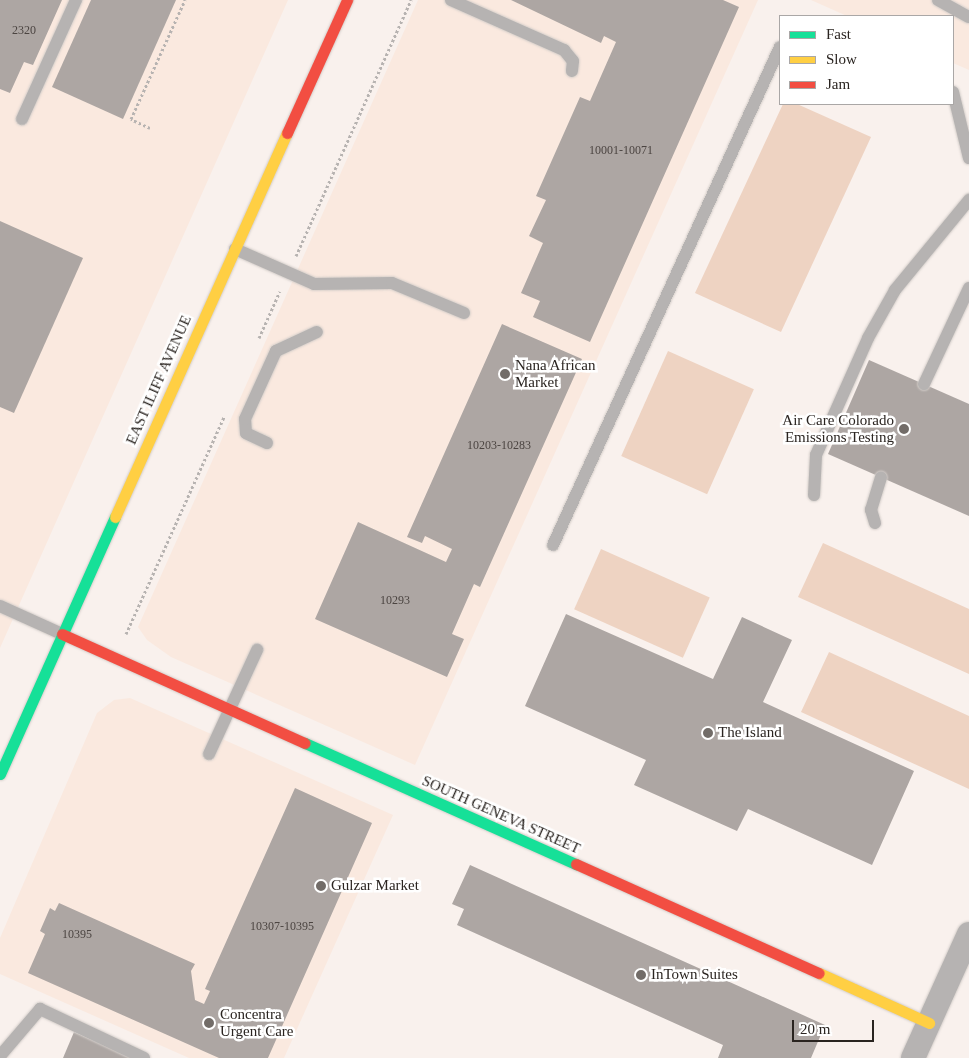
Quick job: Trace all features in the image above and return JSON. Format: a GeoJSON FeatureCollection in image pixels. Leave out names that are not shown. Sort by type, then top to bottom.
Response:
{"type":"FeatureCollection","features":[{"type":"Feature","properties":{"kind":"street","name":"EAST ILIFF AVENUE"},"geometry":{"type":"LineString","coordinates":[[0,774],[346,0]]}},
{"type":"Feature","properties":{"kind":"street","name":"SOUTH GENEVA STREET"},"geometry":{"type":"LineString","coordinates":[[62,634],[929,1023]]}},
{"type":"Feature","properties":{"kind":"street"},"geometry":{"type":"LineString","coordinates":[[913,1058],[969,934]]}},
{"type":"Feature","properties":{"kind":"lane"},"geometry":{"type":"LineString","coordinates":[[22,119],[76,0]]}},
{"type":"Feature","properties":{"kind":"lane"},"geometry":{"type":"LineString","coordinates":[[451,0],[564,50],[574,61],[572,71]]}},
{"type":"Feature","properties":{"kind":"lane"},"geometry":{"type":"LineString","coordinates":[[938,0],[969,17]]}},
{"type":"Feature","properties":{"kind":"lane"},"geometry":{"type":"LineString","coordinates":[[553,545],[779,50]]}},
{"type":"Feature","properties":{"kind":"lane"},"geometry":{"type":"LineString","coordinates":[[954,96],[969,158]]}},
{"type":"Feature","properties":{"kind":"lane"},"geometry":{"type":"LineString","coordinates":[[814,495],[816,455],[872,329],[896,290],[969,200]]}},
{"type":"Feature","properties":{"kind":"lane"},"geometry":{"type":"LineString","coordinates":[[235,249],[314,284],[392,283],[464,313]]}},
{"type":"Feature","properties":{"kind":"lane"},"geometry":{"type":"LineString","coordinates":[[924,384],[969,288]]}},
{"type":"Feature","properties":{"kind":"lane"},"geometry":{"type":"LineString","coordinates":[[267,443],[246,433],[245,419],[276,351],[317,332]]}},
{"type":"Feature","properties":{"kind":"lane"},"geometry":{"type":"LineString","coordinates":[[875,523],[871,510],[881,478]]}},
{"type":"Feature","properties":{"kind":"lane"},"geometry":{"type":"LineString","coordinates":[[0,606],[62,634]]}},
{"type":"Feature","properties":{"kind":"lane"},"geometry":{"type":"LineString","coordinates":[[209,754],[257,650]]}},
{"type":"Feature","properties":{"kind":"lane"},"geometry":{"type":"LineString","coordinates":[[0,1056],[40,1009],[144,1058]]}},
{"type":"Feature","properties":{"kind":"path"},"geometry":{"type":"LineString","coordinates":[[150,128],[131,119],[185,0]]}},
{"type":"Feature","properties":{"kind":"path"},"geometry":{"type":"LineString","coordinates":[[256,344],[411,0]]}},
{"type":"Feature","properties":{"kind":"path"},"geometry":{"type":"LineString","coordinates":[[116,658],[228,407]]}},
{"type":"Feature","properties":{"kind":"shaded area"},"geometry":{"type":"Polygon","coordinates":[[[0,0],[288,0],[0,648],[0,0]]]}},
{"type":"Feature","properties":{"kind":"shaded area"},"geometry":{"type":"Polygon","coordinates":[[[418,0],[758,0],[415,765],[171,657],[147,640],[138,627],[418,0]]]}},
{"type":"Feature","properties":{"kind":"shaded area"},"geometry":{"type":"Polygon","coordinates":[[[811,0],[969,0],[969,70],[954,63],[954,15],[845,15],[811,0]]]}},
{"type":"Feature","properties":{"kind":"shaded area"},"geometry":{"type":"Polygon","coordinates":[[[783,105],[799,105],[871,137],[781,332],[695,293],[783,105]]]}},
{"type":"Feature","properties":{"kind":"shaded area"},"geometry":{"type":"Polygon","coordinates":[[[668,351],[754,389],[707,494],[621,456],[668,351]]]}},
{"type":"Feature","properties":{"kind":"shaded area"},"geometry":{"type":"Polygon","coordinates":[[[823,543],[969,609],[969,674],[798,597],[823,543]]]}},
{"type":"Feature","properties":{"kind":"shaded area"},"geometry":{"type":"Polygon","coordinates":[[[601,549],[710,597],[683,658],[574,609],[601,549]]]}},
{"type":"Feature","properties":{"kind":"shaded area"},"geometry":{"type":"Polygon","coordinates":[[[829,652],[969,716],[969,789],[801,712],[829,652]]]}},
{"type":"Feature","properties":{"kind":"shaded area"},"geometry":{"type":"Polygon","coordinates":[[[130,698],[393,815],[284,1058],[189,1058],[0,974],[0,938],[97,713],[114,700],[130,698]]]}},
{"type":"Feature","properties":{"kind":"building"},"geometry":{"type":"Polygon","coordinates":[[[0,0],[62,0],[33,65],[24,62],[10,93],[0,89],[0,0]]]}},
{"type":"Feature","properties":{"kind":"building"},"geometry":{"type":"Polygon","coordinates":[[[91,0],[176,0],[123,119],[52,87],[91,0]]]}},
{"type":"Feature","properties":{"kind":"building"},"geometry":{"type":"Polygon","coordinates":[[[511,0],[723,0],[739,7],[590,342],[533,317],[540,301],[521,293],[543,243],[529,236],[546,200],[536,196],[580,97],[590,101],[616,42],[604,36],[601,43],[511,0]]]}},
{"type":"Feature","properties":{"kind":"building"},"geometry":{"type":"Polygon","coordinates":[[[0,221],[83,258],[14,413],[0,407],[0,221]]]}},
{"type":"Feature","properties":{"kind":"building"},"geometry":{"type":"Polygon","coordinates":[[[502,324],[582,359],[480,587],[474,584],[452,634],[464,639],[447,677],[315,619],[358,522],[446,562],[452,549],[425,536],[422,543],[407,537],[502,324]]]}},
{"type":"Feature","properties":{"kind":"building","name":"Air Care Colorado Emissions Testing"},"geometry":{"type":"Polygon","coordinates":[[[869,360],[969,404],[969,516],[828,454],[869,360]]]}},
{"type":"Feature","properties":{"kind":"building","name":"The Island"},"geometry":{"type":"Polygon","coordinates":[[[566,614],[713,679],[742,617],[792,640],[763,702],[914,771],[872,865],[748,809],[737,831],[634,785],[646,760],[525,706],[566,614]]]}},
{"type":"Feature","properties":{"kind":"building"},"geometry":{"type":"Polygon","coordinates":[[[295,788],[372,823],[268,1058],[219,1058],[28,973],[45,934],[40,931],[50,908],[55,911],[59,903],[195,964],[191,971],[195,1000],[204,1004],[210,991],[205,989],[295,788]]]}},
{"type":"Feature","properties":{"kind":"building","name":"InTown Suites"},"geometry":{"type":"Polygon","coordinates":[[[470,865],[825,1025],[811,1058],[718,1058],[723,1045],[457,925],[464,909],[452,904],[470,865]]]}},
{"type":"Feature","properties":{"kind":"building"},"geometry":{"type":"Polygon","coordinates":[[[74,1032],[132,1058],[63,1058],[74,1032]]]}},
{"type":"Feature","properties":{"kind":"traffic: fast"},"geometry":{"type":"LineString","coordinates":[[0,774],[115,517]]}},
{"type":"Feature","properties":{"kind":"traffic: fast"},"geometry":{"type":"LineString","coordinates":[[305,743],[576,864]]}},
{"type":"Feature","properties":{"kind":"traffic: slow"},"geometry":{"type":"LineString","coordinates":[[115,517],[287,133]]}},
{"type":"Feature","properties":{"kind":"traffic: slow"},"geometry":{"type":"LineString","coordinates":[[819,973],[929,1023]]}},
{"type":"Feature","properties":{"kind":"traffic: jam"},"geometry":{"type":"LineString","coordinates":[[287,133],[347,0]]}},
{"type":"Feature","properties":{"kind":"traffic: jam"},"geometry":{"type":"LineString","coordinates":[[62,634],[305,743]]}},
{"type":"Feature","properties":{"kind":"traffic: jam"},"geometry":{"type":"LineString","coordinates":[[576,864],[819,973]]}},
{"type":"Feature","properties":{"kind":"place","name":"Nana African Market"},"geometry":{"type":"Point","coordinates":[505,374]}},
{"type":"Feature","properties":{"kind":"place","name":"Air Care Colorado Emissions Testing"},"geometry":{"type":"Point","coordinates":[904,429]}},
{"type":"Feature","properties":{"kind":"place","name":"The Island"},"geometry":{"type":"Point","coordinates":[708,733]}},
{"type":"Feature","properties":{"kind":"place","name":"Gulzar Market"},"geometry":{"type":"Point","coordinates":[321,886]}},
{"type":"Feature","properties":{"kind":"place","name":"InTown Suites"},"geometry":{"type":"Point","coordinates":[641,975]}},
{"type":"Feature","properties":{"kind":"place","name":"Concentra Urgent Care"},"geometry":{"type":"Point","coordinates":[209,1023]}}]}
